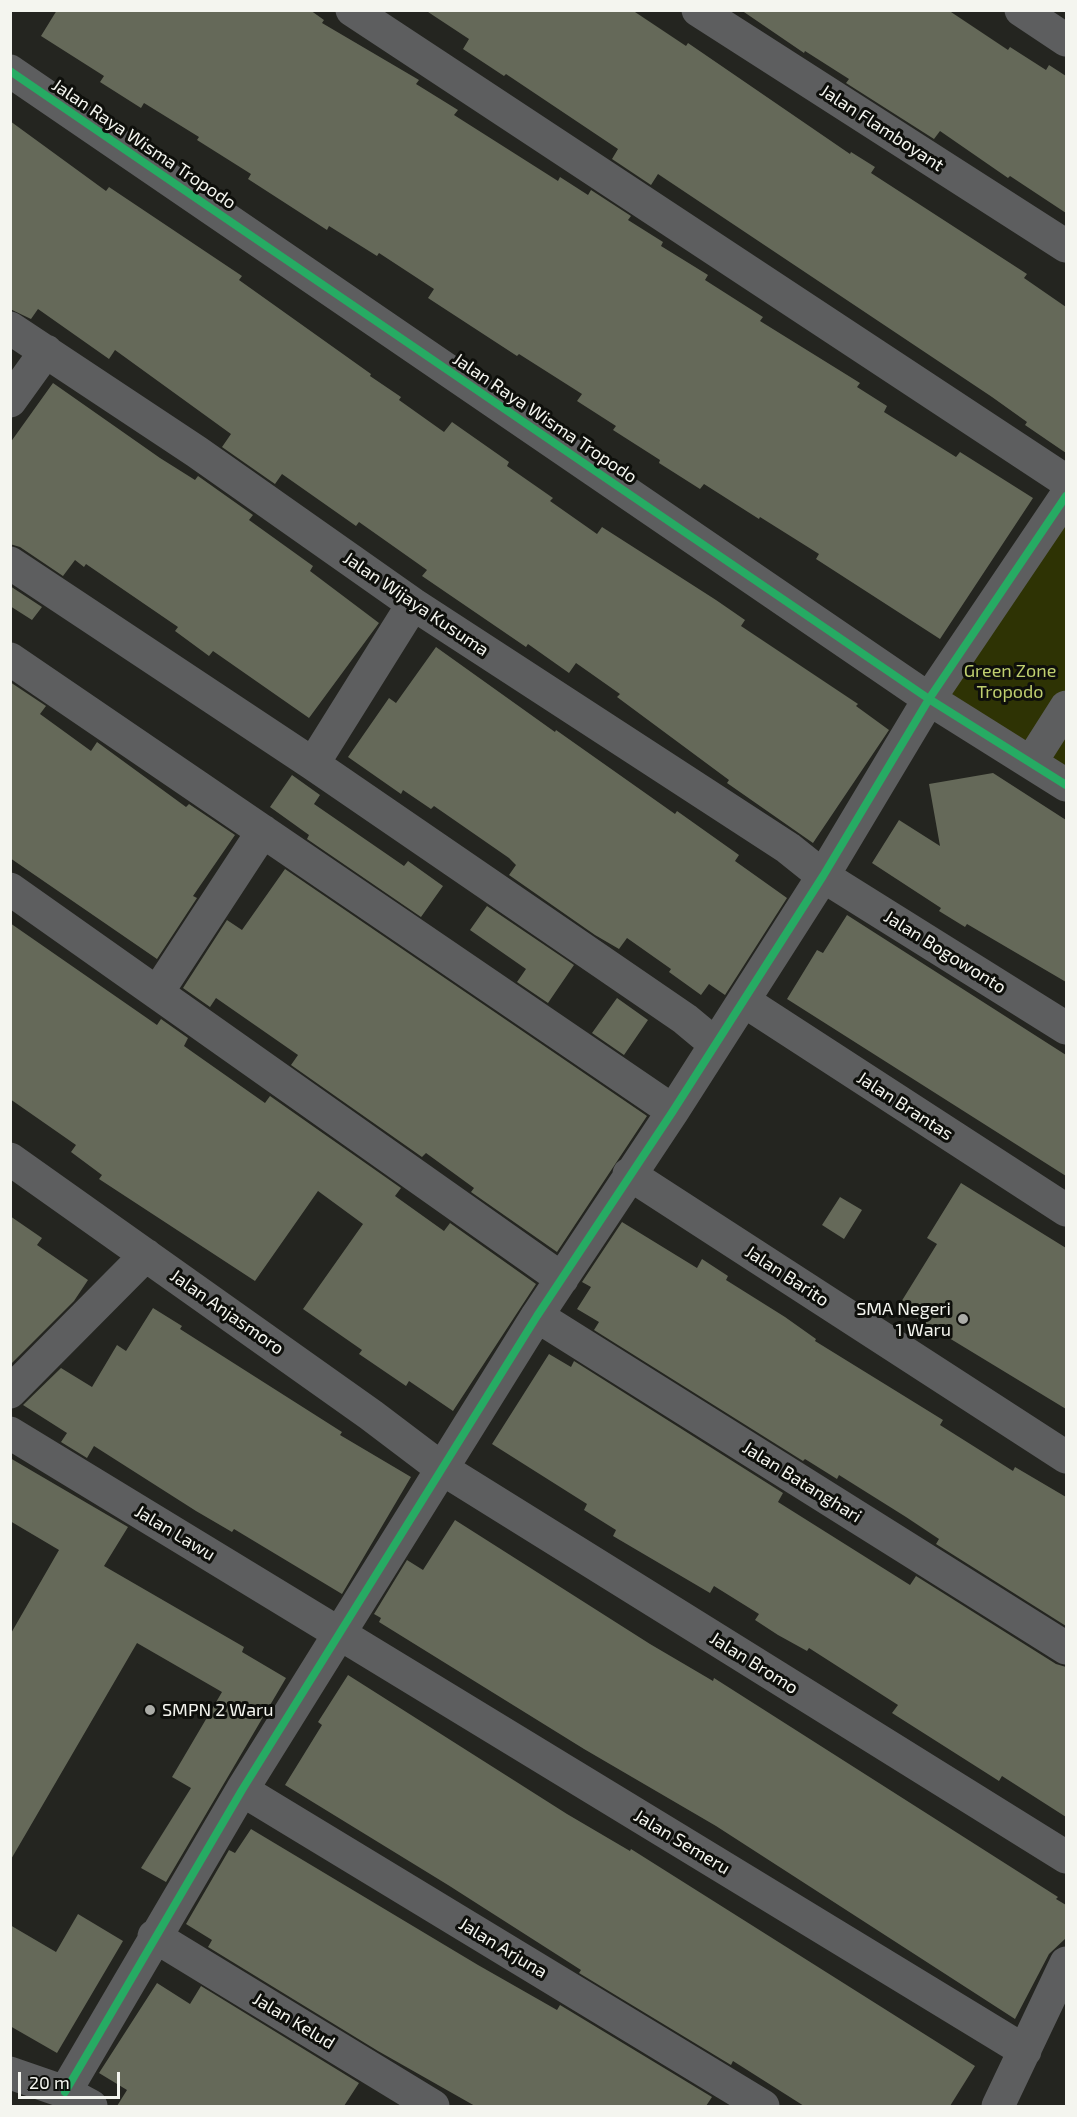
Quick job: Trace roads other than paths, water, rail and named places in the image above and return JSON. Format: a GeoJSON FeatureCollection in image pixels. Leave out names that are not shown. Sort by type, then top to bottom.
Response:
{"type":"FeatureCollection","features":[{"type":"Feature","properties":{"kind":"street"},"geometry":{"type":"LineString","coordinates":[[352,10],[1066,481]]}},
{"type":"Feature","properties":{"kind":"street","name":"Jalan Flamboyant"},"geometry":{"type":"LineString","coordinates":[[698,10],[1066,246]]}},
{"type":"Feature","properties":{"kind":"street"},"geometry":{"type":"LineString","coordinates":[[1021,10],[1066,40]]}},
{"type":"Feature","properties":{"kind":"street","name":"Jalan Raya Wisma Tropodo"},"geometry":{"type":"LineString","coordinates":[[10,71],[929,699],[1066,785]]}},
{"type":"Feature","properties":{"kind":"street","name":"Jalan Wijaya Kusuma"},"geometry":{"type":"LineString","coordinates":[[10,328],[196,452],[413,604],[788,848],[823,876]]}},
{"type":"Feature","properties":{"kind":"street"},"geometry":{"type":"LineString","coordinates":[[10,402],[46,351]]}},
{"type":"Feature","properties":{"kind":"street"},"geometry":{"type":"LineString","coordinates":[[10,2073],[78,2099],[154,1936],[242,1790],[537,1316],[629,1174],[673,1111],[823,876],[929,699],[1066,496]]}},
{"type":"Feature","properties":{"kind":"street"},"geometry":{"type":"LineString","coordinates":[[10,562],[313,764],[685,1019],[715,1044]]}},
{"type":"Feature","properties":{"kind":"street"},"geometry":{"type":"LineString","coordinates":[[313,764],[413,604]]}},
{"type":"Feature","properties":{"kind":"street"},"geometry":{"type":"LineString","coordinates":[[10,658],[673,1111]]}},
{"type":"Feature","properties":{"kind":"street"},"geometry":{"type":"LineString","coordinates":[[1031,762],[1066,707]]}},
{"type":"Feature","properties":{"kind":"street"},"geometry":{"type":"LineString","coordinates":[[157,993],[263,831]]}},
{"type":"Feature","properties":{"kind":"street","name":"Jalan Bogowonto"},"geometry":{"type":"LineString","coordinates":[[823,876],[1066,1028]]}},
{"type":"Feature","properties":{"kind":"street"},"geometry":{"type":"LineString","coordinates":[[10,890],[562,1279]]}},
{"type":"Feature","properties":{"kind":"street","name":"Jalan Brantas"},"geometry":{"type":"LineString","coordinates":[[744,1001],[1066,1210]]}},
{"type":"Feature","properties":{"kind":"street","name":"Jalan Anjasmoro"},"geometry":{"type":"LineString","coordinates":[[10,1159],[371,1414],[441,1468]]}},
{"type":"Feature","properties":{"kind":"street","name":"Jalan Barito"},"geometry":{"type":"LineString","coordinates":[[629,1174],[1066,1456]]}},
{"type":"Feature","properties":{"kind":"street"},"geometry":{"type":"LineString","coordinates":[[10,1392],[146,1256]]}},
{"type":"Feature","properties":{"kind":"street","name":"Jalan Batanghari"},"geometry":{"type":"LineString","coordinates":[[537,1316],[1066,1648]]}},
{"type":"Feature","properties":{"kind":"street","name":"Jalan Lawu"},"geometry":{"type":"LineString","coordinates":[[10,1433],[340,1633]]}},
{"type":"Feature","properties":{"kind":"street","name":"Jalan Bromo"},"geometry":{"type":"LineString","coordinates":[[441,1468],[1066,1857]]}},
{"type":"Feature","properties":{"kind":"street","name":"Jalan Semeru"},"geometry":{"type":"LineString","coordinates":[[340,1633],[1024,2050]]}},
{"type":"Feature","properties":{"kind":"street","name":"Jalan Arjuna"},"geometry":{"type":"LineString","coordinates":[[242,1790],[763,2106]]}},
{"type":"Feature","properties":{"kind":"street","name":"Jalan Kelud"},"geometry":{"type":"LineString","coordinates":[[154,1936],[433,2106]]}},
{"type":"Feature","properties":{"kind":"street"},"geometry":{"type":"LineString","coordinates":[[998,2106],[1066,1963]]}},
{"type":"Feature","properties":{"kind":"place","name":"SMA Negeri 1 Waru"},"geometry":{"type":"Point","coordinates":[963,1319]}},
{"type":"Feature","properties":{"kind":"place","name":"SMPN 2 Waru"},"geometry":{"type":"Point","coordinates":[150,1710]}},
{"type":"Feature","properties":{"kind":"park label","name":"Green Zone Tropodo"},"geometry":{"type":"Point","coordinates":[1010,681]}}]}
